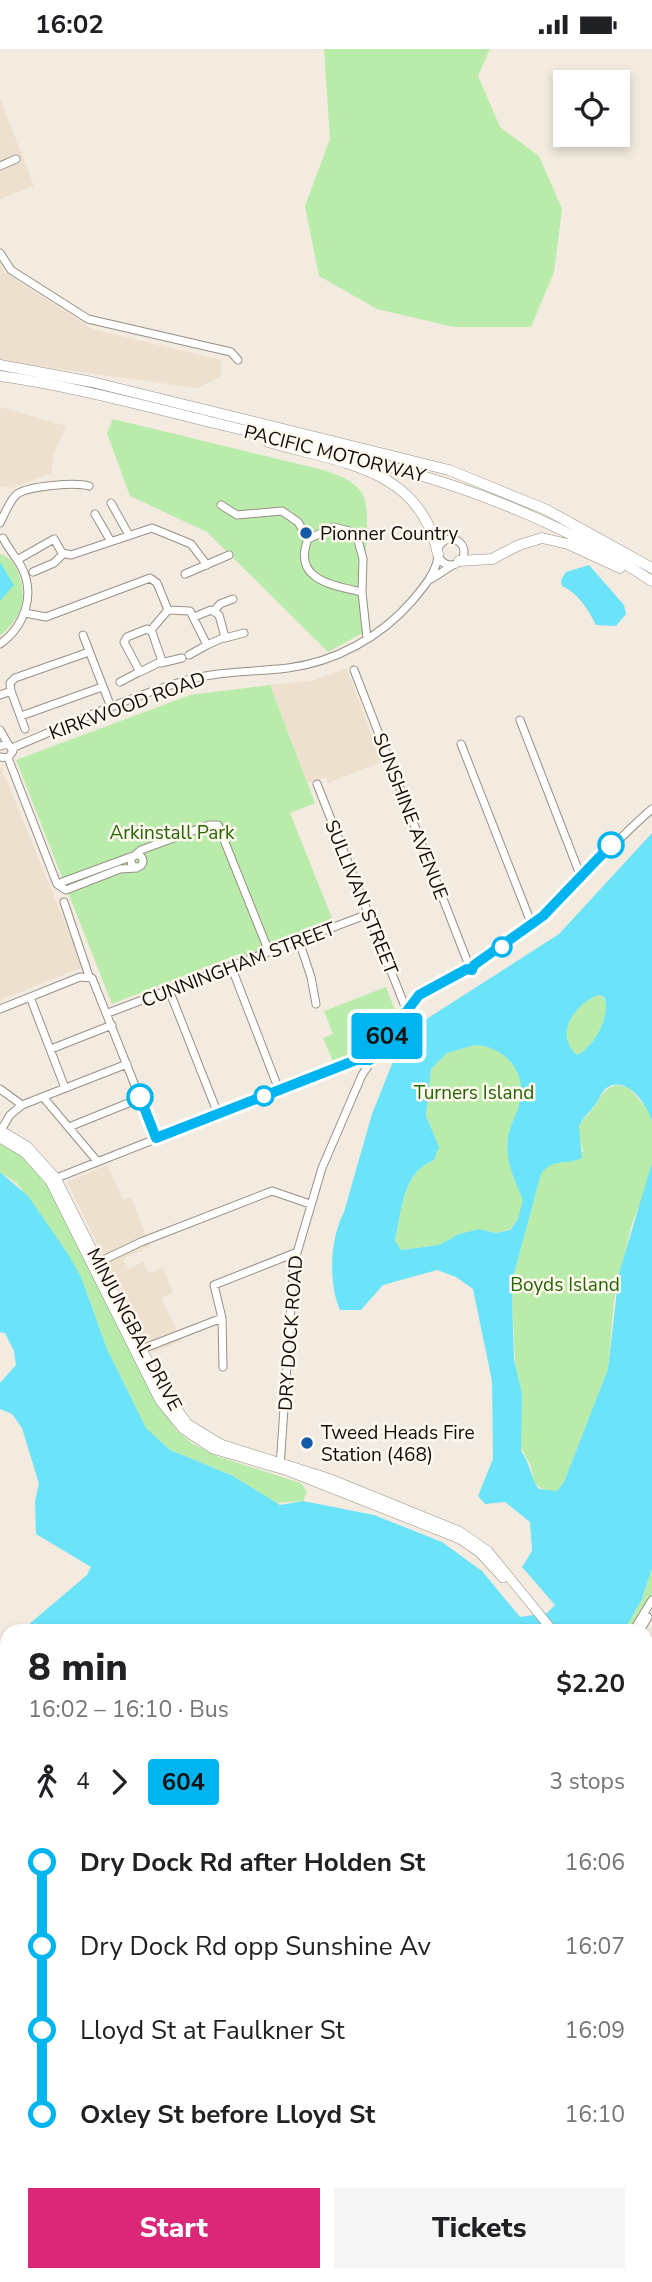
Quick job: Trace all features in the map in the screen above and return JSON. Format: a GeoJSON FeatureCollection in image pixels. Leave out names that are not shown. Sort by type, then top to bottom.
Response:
{"type":"FeatureCollection","features":[{"type":"Feature","properties":{"kind":"highway","name":"PACIFIC MOTORWAY"},"geometry":{"type":"LineString","coordinates":[[0,365],[92,382],[449,470],[547,510],[652,568]]}},
{"type":"Feature","properties":{"kind":"highway","name":"PACIFIC MOTORWAY"},"geometry":{"type":"LineString","coordinates":[[0,376],[59,386],[412,471],[477,492],[552,524],[652,582]]}},
{"type":"Feature","properties":{"kind":"highway"},"geometry":{"type":"LineString","coordinates":[[257,433],[260,440],[375,474],[398,485],[416,501],[427,518],[438,554]]}},
{"type":"Feature","properties":{"kind":"highway"},"geometry":{"type":"LineString","coordinates":[[457,562],[492,559],[519,545],[542,538],[568,544],[627,571],[633,569]]}},
{"type":"Feature","properties":{"kind":"main road","name":"MINJUNGBAL DRIVE"},"geometry":{"type":"LineString","coordinates":[[0,1133],[53,1179],[99,1262],[167,1398],[188,1424],[221,1444],[459,1531],[488,1551],[542,1624]]}},
{"type":"Feature","properties":{"kind":"main road","name":"MINJUNGBAL DRIVE"},"geometry":{"type":"LineString","coordinates":[[53,1179],[146,1374],[172,1417],[207,1446],[280,1466]]}},
{"type":"Feature","properties":{"kind":"main road","name":"MINJUNGBAL DRIVE"},"geometry":{"type":"LineString","coordinates":[[526,1602],[549,1624]]}},
{"type":"Feature","properties":{"kind":"street"},"geometry":{"type":"LineString","coordinates":[[0,166],[16,159]]}},
{"type":"Feature","properties":{"kind":"street"},"geometry":{"type":"LineString","coordinates":[[0,253],[11,270],[88,319],[230,352],[237,360]]}},
{"type":"Feature","properties":{"kind":"street"},"geometry":{"type":"LineString","coordinates":[[0,523],[15,497],[24,491],[75,483],[89,486]]}},
{"type":"Feature","properties":{"kind":"street"},"geometry":{"type":"LineString","coordinates":[[111,503],[129,535]]}},
{"type":"Feature","properties":{"kind":"street"},"geometry":{"type":"LineString","coordinates":[[221,505],[237,515],[282,511],[298,522],[308,539]]}},
{"type":"Feature","properties":{"kind":"street"},"geometry":{"type":"LineString","coordinates":[[8,511],[0,548],[16,559]]}},
{"type":"Feature","properties":{"kind":"street"},"geometry":{"type":"LineString","coordinates":[[95,515],[110,540]]}},
{"type":"Feature","properties":{"kind":"street"},"geometry":{"type":"LineString","coordinates":[[362,592],[318,581],[305,565],[303,551],[308,539],[334,527],[356,533],[363,559],[362,592],[367,639]]}},
{"type":"Feature","properties":{"kind":"street"},"geometry":{"type":"LineString","coordinates":[[33,572],[54,563],[64,554],[76,554],[147,528],[158,529],[191,544],[207,565]]}},
{"type":"Feature","properties":{"kind":"street"},"geometry":{"type":"LineString","coordinates":[[0,644],[14,632],[25,611],[27,586],[16,559],[1,536]]}},
{"type":"Feature","properties":{"kind":"street"},"geometry":{"type":"LineString","coordinates":[[16,559],[54,539],[64,554]]}},
{"type":"Feature","properties":{"kind":"street"},"geometry":{"type":"LineString","coordinates":[[457,540],[464,551],[457,562],[445,563],[438,554],[444,541],[457,540]]}},
{"type":"Feature","properties":{"kind":"street","name":"KIRKWOOD ROAD"},"geometry":{"type":"LineString","coordinates":[[425,585],[438,554]]}},
{"type":"Feature","properties":{"kind":"street"},"geometry":{"type":"LineString","coordinates":[[185,574],[229,555]]}},
{"type":"Feature","properties":{"kind":"street","name":"KIRKWOOD ROAD"},"geometry":{"type":"LineString","coordinates":[[7,746],[185,681],[236,671],[311,663],[367,639],[402,612],[425,585],[457,562]]}},
{"type":"Feature","properties":{"kind":"street"},"geometry":{"type":"LineString","coordinates":[[25,611],[52,614],[149,578],[157,583],[168,610]]}},
{"type":"Feature","properties":{"kind":"street"},"geometry":{"type":"LineString","coordinates":[[194,617],[214,611],[218,605],[233,599]]}},
{"type":"Feature","properties":{"kind":"street"},"geometry":{"type":"LineString","coordinates":[[139,672],[125,640],[128,636],[151,630],[168,610],[186,609],[194,617],[207,645]]}},
{"type":"Feature","properties":{"kind":"street"},"geometry":{"type":"LineString","coordinates":[[214,611],[219,616],[225,638]]}},
{"type":"Feature","properties":{"kind":"street"},"geometry":{"type":"LineString","coordinates":[[151,630],[161,663]]}},
{"type":"Feature","properties":{"kind":"street"},"geometry":{"type":"LineString","coordinates":[[120,682],[161,663],[185,657],[207,645],[244,633]]}},
{"type":"Feature","properties":{"kind":"street"},"geometry":{"type":"LineString","coordinates":[[83,635],[109,702]]}},
{"type":"Feature","properties":{"kind":"street"},"geometry":{"type":"LineString","coordinates":[[25,729],[21,716],[4,695],[13,679],[89,652]]}},
{"type":"Feature","properties":{"kind":"street","name":"SUNSHINE AVENUE"},"geometry":{"type":"LineString","coordinates":[[354,670],[470,965]]}},
{"type":"Feature","properties":{"kind":"street"},"geometry":{"type":"LineString","coordinates":[[21,716],[102,687]]}},
{"type":"Feature","properties":{"kind":"street"},"geometry":{"type":"LineString","coordinates":[[520,720],[581,877]]}},
{"type":"Feature","properties":{"kind":"street"},"geometry":{"type":"LineString","coordinates":[[0,730],[7,746],[4,757],[57,884],[66,890],[122,868],[140,865],[152,848]]}},
{"type":"Feature","properties":{"kind":"street"},"geometry":{"type":"LineString","coordinates":[[461,744],[533,925]]}},
{"type":"Feature","properties":{"kind":"street","name":"SULLIVAN STREET"},"geometry":{"type":"LineString","coordinates":[[317,784],[406,1009]]}},
{"type":"Feature","properties":{"kind":"street","name":"DRY DOCK ROAD"},"geometry":{"type":"LineString","coordinates":[[280,1466],[295,1253],[325,1159],[370,1060],[406,1009],[426,989],[533,925],[652,809]]}},
{"type":"Feature","properties":{"kind":"street"},"geometry":{"type":"LineString","coordinates":[[57,884],[209,825],[220,827],[269,952]]}},
{"type":"Feature","properties":{"kind":"street"},"geometry":{"type":"LineString","coordinates":[[134,856],[131,863],[140,865]]}},
{"type":"Feature","properties":{"kind":"street"},"geometry":{"type":"LineString","coordinates":[[64,902],[156,1138]]}},
{"type":"Feature","properties":{"kind":"street","name":"CUNNINGHAM STREET"},"geometry":{"type":"LineString","coordinates":[[108,1013],[368,914]]}},
{"type":"Feature","properties":{"kind":"street"},"geometry":{"type":"LineString","coordinates":[[299,941],[312,977],[316,1004]]}},
{"type":"Feature","properties":{"kind":"street"},"geometry":{"type":"LineString","coordinates":[[231,966],[279,1090]]}},
{"type":"Feature","properties":{"kind":"street"},"geometry":{"type":"LineString","coordinates":[[0,1009],[30,997],[92,979]]}},
{"type":"Feature","properties":{"kind":"street"},"geometry":{"type":"LineString","coordinates":[[169,990],[218,1114]]}},
{"type":"Feature","properties":{"kind":"street"},"geometry":{"type":"LineString","coordinates":[[30,997],[65,1088]]}},
{"type":"Feature","properties":{"kind":"street"},"geometry":{"type":"LineString","coordinates":[[51,1049],[112,1025]]}},
{"type":"Feature","properties":{"kind":"street"},"geometry":{"type":"LineString","coordinates":[[53,1179],[356,1060],[370,1060]]}},
{"type":"Feature","properties":{"kind":"street"},"geometry":{"type":"LineString","coordinates":[[0,1133],[10,1115],[22,1105],[127,1064]]}},
{"type":"Feature","properties":{"kind":"street"},"geometry":{"type":"LineString","coordinates":[[0,1089],[22,1105]]}},
{"type":"Feature","properties":{"kind":"street"},"geometry":{"type":"LineString","coordinates":[[43,1097],[97,1161]]}},
{"type":"Feature","properties":{"kind":"street"},"geometry":{"type":"LineString","coordinates":[[69,1127],[141,1098]]}},
{"type":"Feature","properties":{"kind":"street"},"geometry":{"type":"LineString","coordinates":[[99,1262],[141,1242],[272,1191],[310,1204]]}},
{"type":"Feature","properties":{"kind":"street"},"geometry":{"type":"LineString","coordinates":[[223,1367],[222,1318],[213,1291],[216,1283],[295,1253]]}},
{"type":"Feature","properties":{"kind":"street"},"geometry":{"type":"LineString","coordinates":[[142,1349],[222,1318]]}},
{"type":"Feature","properties":{"kind":"street"},"geometry":{"type":"LineString","coordinates":[[639,1624],[652,1600]]}},
{"type":"Feature","properties":{"kind":"street"},"geometry":{"type":"LineString","coordinates":[[641,1624],[652,1610]]}},
{"type":"Feature","properties":{"kind":"shaded area"},"geometry":{"type":"Polygon","coordinates":[[[0,99],[34,186],[0,199],[0,99]]]}},
{"type":"Feature","properties":{"kind":"shaded area"},"geometry":{"type":"Polygon","coordinates":[[[0,264],[4,272],[92,329],[221,360],[221,377],[197,388],[0,361],[0,264]]]}},
{"type":"Feature","properties":{"kind":"shaded area"},"geometry":{"type":"Polygon","coordinates":[[[0,407],[66,426],[54,453],[51,473],[12,488],[0,487],[0,407]]]}},
{"type":"Feature","properties":{"kind":"shaded area"},"geometry":{"type":"Polygon","coordinates":[[[347,669],[382,762],[328,783],[326,777],[308,783],[270,685],[315,680],[347,669]]]}},
{"type":"Feature","properties":{"kind":"shaded area"},"geometry":{"type":"Polygon","coordinates":[[[0,768],[83,967],[0,1000],[0,768]]]}},
{"type":"Feature","properties":{"kind":"shaded area"},"geometry":{"type":"Polygon","coordinates":[[[107,1165],[123,1200],[131,1197],[150,1246],[123,1259],[129,1269],[143,1262],[149,1273],[163,1268],[173,1293],[161,1298],[182,1341],[151,1353],[67,1182],[107,1165]]]}},
{"type":"Feature","properties":{"kind":"green space"},"geometry":{"type":"Polygon","coordinates":[[[324,49],[490,49],[478,76],[500,127],[539,156],[562,209],[554,272],[531,327],[454,327],[377,309],[319,276],[305,206],[330,139],[324,49]]]}},
{"type":"Feature","properties":{"kind":"green space"},"geometry":{"type":"Polygon","coordinates":[[[113,419],[319,469],[342,477],[358,488],[367,511],[364,597],[368,630],[328,652],[207,532],[130,496],[107,433],[113,419]]]}},
{"type":"Feature","properties":{"kind":"green space"},"geometry":{"type":"Polygon","coordinates":[[[0,554],[16,567],[23,596],[17,617],[0,636],[0,554]]]}},
{"type":"Feature","properties":{"kind":"green space","name":"Arkinstall Park"},"geometry":{"type":"Polygon","coordinates":[[[270,685],[315,803],[290,813],[333,921],[241,957],[239,954],[112,1004],[16,760],[190,695],[270,685]]]}},
{"type":"Feature","properties":{"kind":"green space"},"geometry":{"type":"Polygon","coordinates":[[[386,987],[396,1013],[369,1044],[333,1062],[323,1038],[333,1034],[324,1011],[386,987]]]}},
{"type":"Feature","properties":{"kind":"green space"},"geometry":{"type":"Polygon","coordinates":[[[598,995],[604,998],[606,1013],[595,1038],[577,1055],[566,1038],[567,1029],[575,1012],[589,999],[598,995]]]}},
{"type":"Feature","properties":{"kind":"green space","name":"Turners Island"},"geometry":{"type":"Polygon","coordinates":[[[475,1045],[485,1046],[503,1055],[511,1062],[520,1080],[521,1101],[510,1128],[507,1147],[511,1170],[524,1200],[518,1219],[509,1230],[496,1233],[479,1229],[459,1234],[439,1245],[401,1250],[395,1241],[409,1183],[423,1166],[434,1160],[439,1147],[426,1116],[431,1069],[447,1053],[475,1045]]]}},
{"type":"Feature","properties":{"kind":"green space","name":"Boyds Island"},"geometry":{"type":"Polygon","coordinates":[[[617,1085],[628,1087],[649,1111],[652,1121],[652,1163],[649,1182],[632,1223],[614,1299],[608,1369],[564,1482],[557,1491],[547,1492],[534,1483],[531,1466],[519,1444],[512,1297],[514,1274],[541,1174],[544,1169],[560,1161],[576,1161],[583,1151],[579,1133],[581,1124],[605,1091],[617,1085]]]}},
{"type":"Feature","properties":{"kind":"green space"},"geometry":{"type":"Polygon","coordinates":[[[0,1141],[25,1157],[47,1182],[151,1393],[177,1431],[193,1444],[219,1457],[301,1483],[307,1492],[303,1501],[275,1503],[231,1475],[170,1450],[146,1429],[107,1349],[81,1277],[17,1183],[0,1172],[0,1141]]]}},
{"type":"Feature","properties":{"kind":"green space"},"geometry":{"type":"Polygon","coordinates":[[[652,1568],[652,1594],[634,1624],[628,1624],[642,1599],[652,1568]]]}},
{"type":"Feature","properties":{"kind":"water"},"geometry":{"type":"Polygon","coordinates":[[[0,562],[14,585],[0,601],[0,562]]]}},
{"type":"Feature","properties":{"kind":"water"},"geometry":{"type":"Polygon","coordinates":[[[589,565],[624,605],[626,614],[616,626],[596,625],[582,602],[562,586],[561,580],[566,572],[589,565]]]}},
{"type":"Feature","properties":{"kind":"water"},"geometry":{"type":"Polygon","coordinates":[[[652,833],[652,1121],[641,1100],[623,1085],[608,1087],[604,1091],[579,1127],[582,1158],[550,1165],[541,1174],[514,1274],[512,1297],[514,1360],[522,1394],[521,1451],[539,1489],[557,1491],[564,1482],[608,1369],[619,1273],[652,1163],[652,1568],[642,1599],[628,1624],[29,1624],[87,1575],[91,1567],[36,1534],[35,1501],[39,1484],[22,1428],[12,1414],[0,1409],[0,1383],[16,1365],[14,1351],[5,1333],[0,1332],[0,1172],[28,1196],[68,1254],[81,1277],[107,1349],[146,1428],[170,1450],[231,1475],[280,1505],[303,1501],[374,1515],[442,1542],[482,1571],[520,1617],[547,1613],[555,1605],[522,1567],[532,1551],[530,1522],[505,1502],[485,1504],[478,1496],[493,1459],[492,1381],[473,1289],[456,1277],[437,1270],[383,1285],[361,1310],[340,1310],[336,1299],[332,1274],[333,1247],[372,1114],[398,1049],[425,1020],[559,934],[652,833]],[[598,995],[590,999],[575,1012],[570,1021],[567,1038],[577,1055],[590,1045],[600,1030],[606,1013],[604,997],[598,995]],[[475,1045],[447,1053],[431,1069],[426,1116],[439,1147],[434,1160],[423,1166],[409,1183],[395,1241],[401,1250],[439,1245],[459,1234],[479,1229],[496,1233],[510,1230],[518,1219],[523,1200],[511,1170],[507,1147],[510,1128],[520,1101],[520,1080],[511,1062],[485,1046],[475,1045]]]}},
{"type":"Feature","properties":{"kind":"bus line","name":"604"},"geometry":{"type":"LineString","coordinates":[[140,1097],[156,1138],[356,1060],[370,1060],[419,995],[467,969],[472,970],[474,965],[533,925],[611,845]]}},
{"type":"Feature","properties":{"kind":"place","name":"Pionner Country"},"geometry":{"type":"Point","coordinates":[306,533]}},
{"type":"Feature","properties":{"kind":"place","name":"Tweed Heads Fire Station (468)"},"geometry":{"type":"Point","coordinates":[307,1443]}}]}
